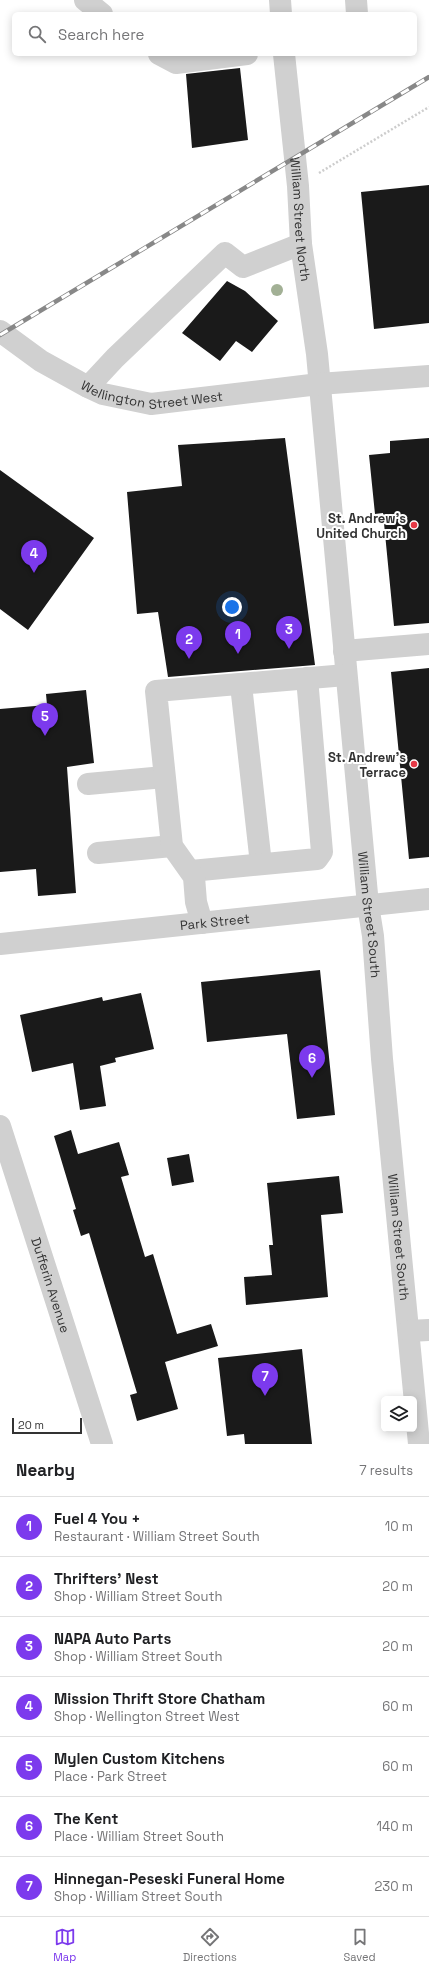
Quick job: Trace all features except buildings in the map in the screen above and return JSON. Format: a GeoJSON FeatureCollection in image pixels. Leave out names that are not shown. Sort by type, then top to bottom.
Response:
{"type":"FeatureCollection","features":[{"type":"Feature","properties":{"kind":"street"},"geometry":{"type":"LineString","coordinates":[[85,0],[100,12]]}},
{"type":"Feature","properties":{"kind":"street"},"geometry":{"type":"LineString","coordinates":[[280,0],[282,12]]}},
{"type":"Feature","properties":{"kind":"street"},"geometry":{"type":"LineString","coordinates":[[356,0],[357,12]]}},
{"type":"Feature","properties":{"kind":"street"},"geometry":{"type":"LineString","coordinates":[[163,56],[176,63],[231,56]]}},
{"type":"Feature","properties":{"kind":"street","name":"William Street North"},"geometry":{"type":"LineString","coordinates":[[284,56],[298,186],[301,244],[317,354],[319,384]]}},
{"type":"Feature","properties":{"kind":"street"},"geometry":{"type":"LineString","coordinates":[[88,387],[115,358],[225,253],[243,267],[301,244]]}},
{"type":"Feature","properties":{"kind":"street","name":"Wellington Street West"},"geometry":{"type":"LineString","coordinates":[[0,331],[41,361],[88,387],[103,394],[151,404],[319,384],[429,376]]}},
{"type":"Feature","properties":{"kind":"street","name":"William Street South"},"geometry":{"type":"LineString","coordinates":[[319,384],[368,905],[373,936],[383,1067],[419,1330],[420,1444]]}},
{"type":"Feature","properties":{"kind":"street"},"geometry":{"type":"LineString","coordinates":[[344,651],[429,644]]}},
{"type":"Feature","properties":{"kind":"street"},"geometry":{"type":"LineString","coordinates":[[202,922],[196,902],[194,877],[172,846],[156,691],[346,675]]}},
{"type":"Feature","properties":{"kind":"street"},"geometry":{"type":"LineString","coordinates":[[191,871],[317,859],[322,852],[307,678]]}},
{"type":"Feature","properties":{"kind":"street"},"geometry":{"type":"LineString","coordinates":[[241,685],[261,864]]}},
{"type":"Feature","properties":{"kind":"street"},"geometry":{"type":"LineString","coordinates":[[88,784],[164,777]]}},
{"type":"Feature","properties":{"kind":"street"},"geometry":{"type":"LineString","coordinates":[[98,853],[172,846]]}},
{"type":"Feature","properties":{"kind":"street","name":"Park Street"},"geometry":{"type":"LineString","coordinates":[[0,944],[429,898]]}},
{"type":"Feature","properties":{"kind":"street","name":"Dufferin Avenue"},"geometry":{"type":"LineString","coordinates":[[0,1126],[102,1444]]}},
{"type":"Feature","properties":{"kind":"path"},"geometry":{"type":"LineString","coordinates":[[298,186],[429,107]]}},
{"type":"Feature","properties":{"kind":"railway"},"geometry":{"type":"LineString","coordinates":[[0,335],[429,77]]}},
{"type":"Feature","properties":{"kind":"place","name":"St. Andrew's United Church"},"geometry":{"type":"Point","coordinates":[414,525]}},
{"type":"Feature","properties":{"kind":"place","name":"Mission Thrift Store Chatham"},"geometry":{"type":"Point","coordinates":[34,573]}},
{"type":"Feature","properties":{"kind":"place","name":"NAPA Auto Parts"},"geometry":{"type":"Point","coordinates":[289,649]}},
{"type":"Feature","properties":{"kind":"place","name":"Fuel 4 You +"},"geometry":{"type":"Point","coordinates":[238,654]}},
{"type":"Feature","properties":{"kind":"place","name":"Thrifters' Nest"},"geometry":{"type":"Point","coordinates":[189,659]}},
{"type":"Feature","properties":{"kind":"place","name":"Mylen Custom Kitchens"},"geometry":{"type":"Point","coordinates":[45,736]}},
{"type":"Feature","properties":{"kind":"place","name":"St. Andrew's Terrace"},"geometry":{"type":"Point","coordinates":[414,764]}},
{"type":"Feature","properties":{"kind":"place","name":"The Kent"},"geometry":{"type":"Point","coordinates":[312,1078]}},
{"type":"Feature","properties":{"kind":"place","name":"Hinnegan-Peseski Funeral Home"},"geometry":{"type":"Point","coordinates":[265,1396]}}]}
